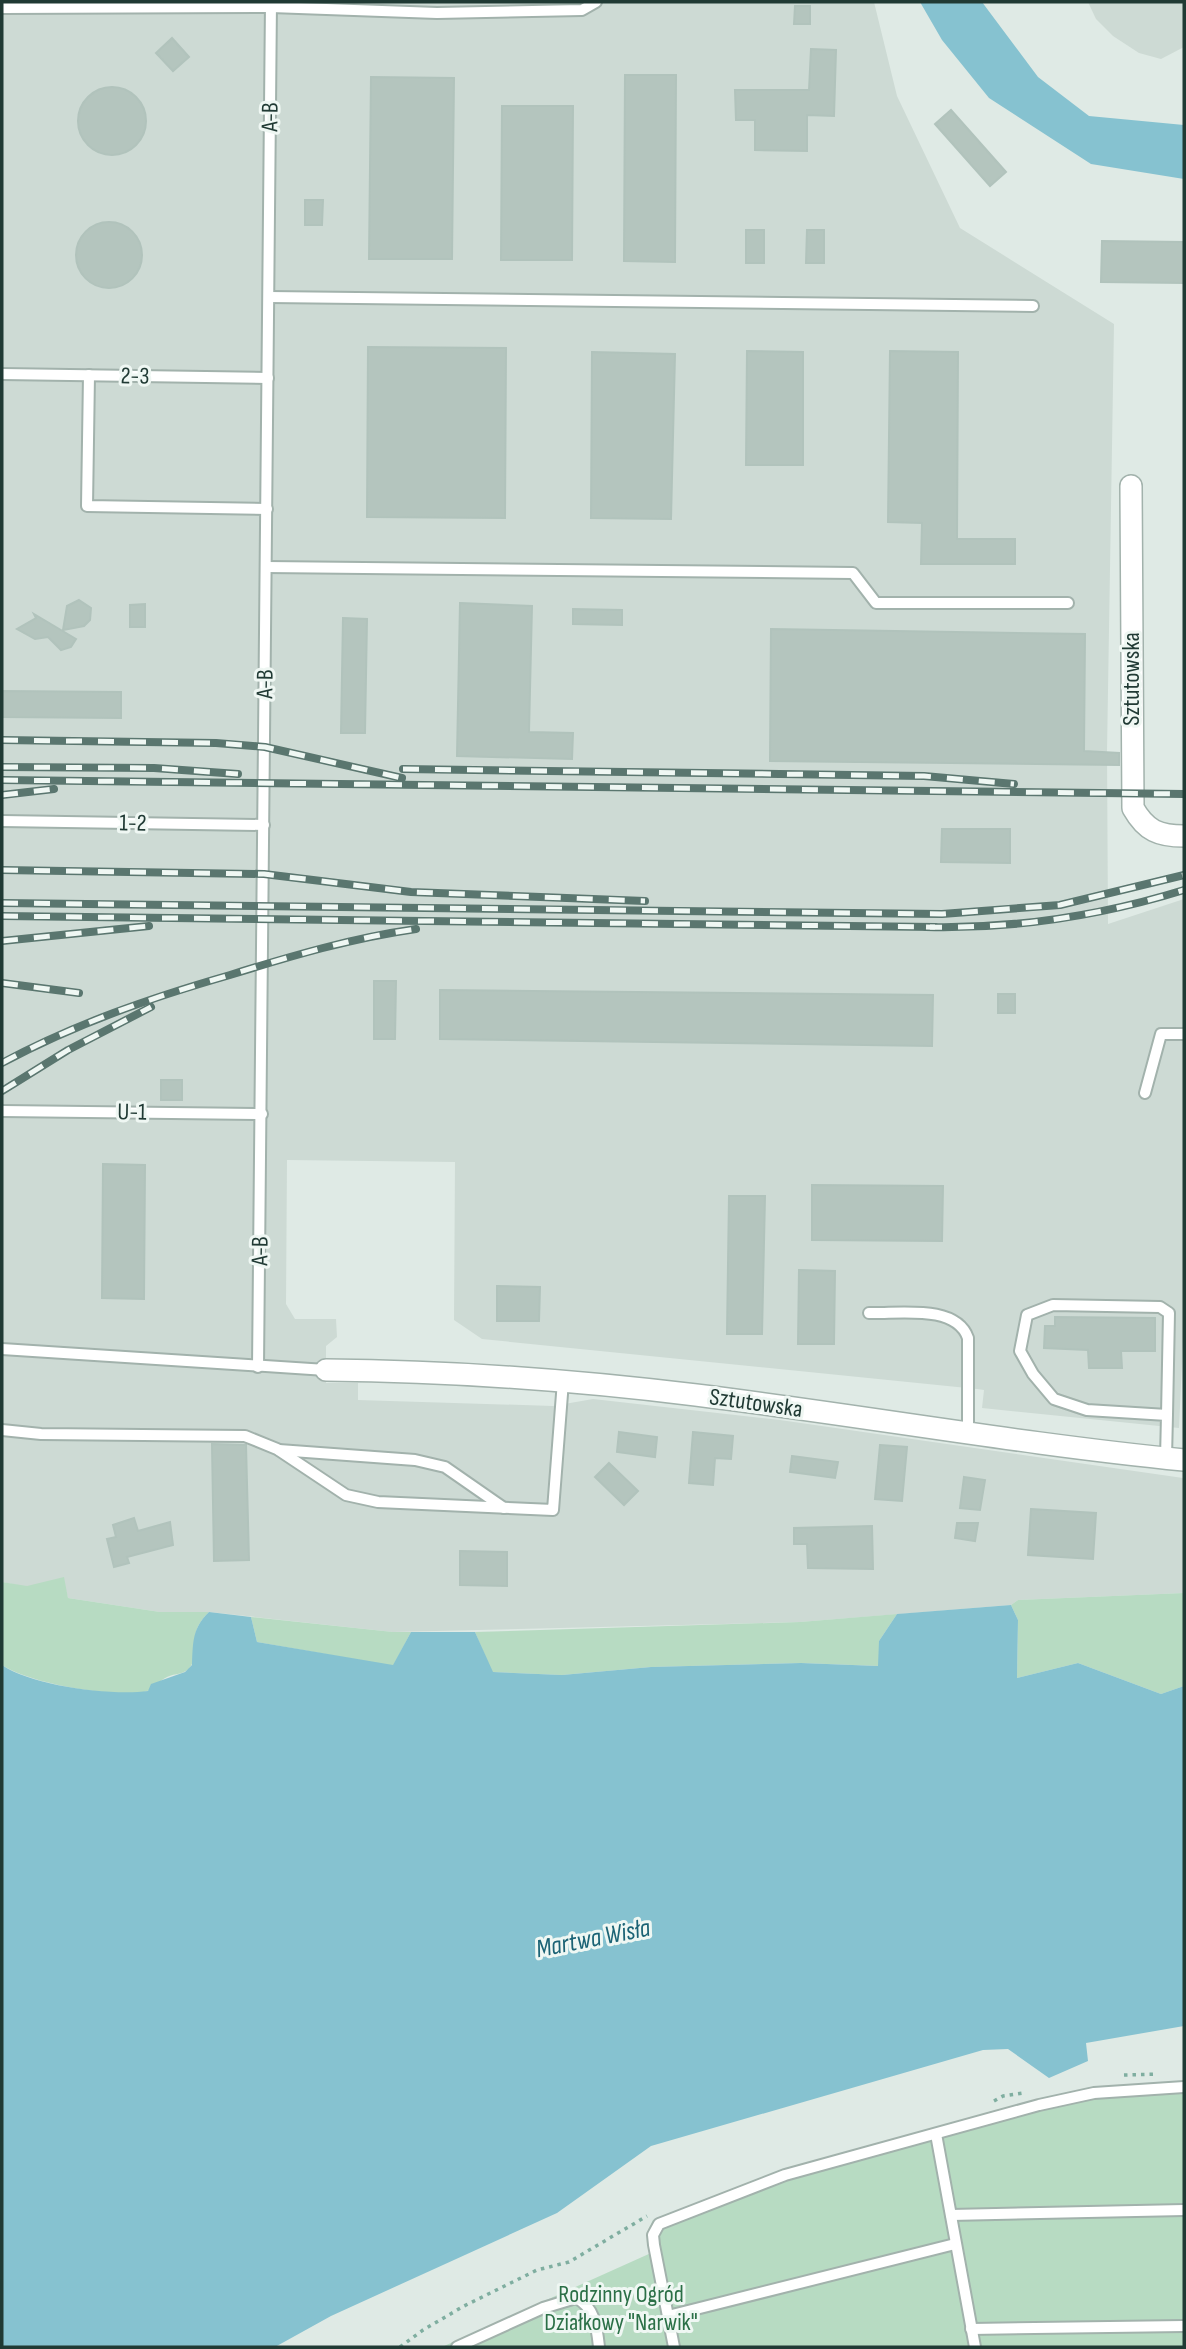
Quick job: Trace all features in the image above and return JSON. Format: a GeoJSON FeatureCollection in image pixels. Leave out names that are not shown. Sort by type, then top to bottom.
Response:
{"type":"FeatureCollection","features":[{"type":"Feature","properties":{"kind":"street","name":"Sztutowska"},"geometry":{"type":"LineString","coordinates":[[1132,486],[1133,808],[1141,823],[1153,832],[1184,836]]}},
{"type":"Feature","properties":{"kind":"street","name":"Sztutowska"},"geometry":{"type":"LineString","coordinates":[[326,1370],[446,1372],[563,1381],[1175,1459]]}},
{"type":"Feature","properties":{"kind":"lane"},"geometry":{"type":"LineString","coordinates":[[2,8],[271,4],[450,13],[582,10],[596,2]]}},
{"type":"Feature","properties":{"kind":"lane","name":"A-B"},"geometry":{"type":"LineString","coordinates":[[258,1367],[271,4]]}},
{"type":"Feature","properties":{"kind":"lane"},"geometry":{"type":"LineString","coordinates":[[269,297],[1033,306]]}},
{"type":"Feature","properties":{"kind":"lane","name":"2-3"},"geometry":{"type":"LineString","coordinates":[[2,374],[268,378]]}},
{"type":"Feature","properties":{"kind":"lane"},"geometry":{"type":"LineString","coordinates":[[89,375],[87,506],[267,509]]}},
{"type":"Feature","properties":{"kind":"lane"},"geometry":{"type":"LineString","coordinates":[[266,567],[853,573],[876,603],[1068,603]]}},
{"type":"Feature","properties":{"kind":"lane","name":"1-2"},"geometry":{"type":"LineString","coordinates":[[2,821],[264,825]]}},
{"type":"Feature","properties":{"kind":"lane"},"geometry":{"type":"LineString","coordinates":[[1145,1093],[1161,1034],[1184,1034]]}},
{"type":"Feature","properties":{"kind":"lane","name":"U-1"},"geometry":{"type":"LineString","coordinates":[[2,1111],[262,1114]]}},
{"type":"Feature","properties":{"kind":"lane"},"geometry":{"type":"LineString","coordinates":[[1167,1415],[1087,1410],[1054,1399],[1033,1374],[1020,1351],[1027,1315],[1053,1305],[1160,1307],[1169,1313],[1167,1415],[1175,1459]]}},
{"type":"Feature","properties":{"kind":"lane"},"geometry":{"type":"LineString","coordinates":[[869,1313],[947,1316],[964,1327],[968,1338],[968,1432]]}},
{"type":"Feature","properties":{"kind":"lane"},"geometry":{"type":"LineString","coordinates":[[2,1349],[326,1370]]}},
{"type":"Feature","properties":{"kind":"lane"},"geometry":{"type":"LineString","coordinates":[[2,1430],[41,1434],[245,1436],[277,1449],[346,1495],[378,1502],[553,1510],[563,1381]]}},
{"type":"Feature","properties":{"kind":"lane"},"geometry":{"type":"LineString","coordinates":[[277,1449],[415,1460],[445,1467],[504,1508]]}},
{"type":"Feature","properties":{"kind":"lane"},"geometry":{"type":"LineString","coordinates":[[674,2347],[654,2245],[653,2235],[659,2224],[785,2175],[936,2134],[1094,2093],[1184,2087]]}},
{"type":"Feature","properties":{"kind":"lane"},"geometry":{"type":"LineString","coordinates":[[936,2134],[975,2347]]}},
{"type":"Feature","properties":{"kind":"lane"},"geometry":{"type":"LineString","coordinates":[[951,2215],[1184,2210]]}},
{"type":"Feature","properties":{"kind":"lane"},"geometry":{"type":"LineString","coordinates":[[668,2316],[955,2244]]}},
{"type":"Feature","properties":{"kind":"lane"},"geometry":{"type":"LineString","coordinates":[[457,2347],[543,2308],[576,2298],[586,2303],[592,2312],[599,2347]]}},
{"type":"Feature","properties":{"kind":"lane"},"geometry":{"type":"LineString","coordinates":[[971,2329],[1184,2326]]}},
{"type":"Feature","properties":{"kind":"shaded area"},"geometry":{"type":"Polygon","coordinates":[[[2,2],[874,2],[897,96],[960,228],[1114,324],[1107,752],[1108,924],[1184,899],[1184,1320],[1179,1428],[982,1408],[984,1390],[977,1389],[482,1339],[454,1320],[455,1162],[287,1160],[286,1304],[295,1319],[336,1319],[337,1337],[326,1346],[326,1383],[358,1383],[358,1400],[553,1406],[593,1399],[780,1420],[1183,1478],[1184,1593],[1018,1600],[1011,1605],[800,1622],[393,1632],[209,1612],[160,1612],[68,1598],[63,1578],[27,1587],[2,1582],[2,2]]]}},
{"type":"Feature","properties":{"kind":"shaded area"},"geometry":{"type":"Polygon","coordinates":[[[1088,2],[1184,2],[1184,47],[1161,59],[1139,53],[1113,36],[1096,19],[1088,2]]]}},
{"type":"Feature","properties":{"kind":"green space"},"geometry":{"type":"Polygon","coordinates":[[[64,1577],[68,1598],[160,1612],[209,1612],[197,1628],[194,1659],[189,1669],[164,1679],[144,1692],[112,1693],[50,1683],[14,1672],[2,1665],[2,1582],[27,1586],[64,1577]]]}},
{"type":"Feature","properties":{"kind":"green space"},"geometry":{"type":"Polygon","coordinates":[[[1184,1593],[1184,1686],[1161,1694],[1078,1663],[1017,1678],[1018,1620],[1011,1605],[1018,1600],[1184,1593]]]}},
{"type":"Feature","properties":{"kind":"green space"},"geometry":{"type":"Polygon","coordinates":[[[897,1614],[879,1641],[879,1666],[801,1663],[651,1667],[562,1675],[492,1672],[475,1632],[800,1622],[897,1614]]]}},
{"type":"Feature","properties":{"kind":"green space"},"geometry":{"type":"Polygon","coordinates":[[[251,1617],[411,1632],[393,1666],[257,1642],[251,1617]]]}},
{"type":"Feature","properties":{"kind":"green space","name":"Rodzinny Ogród Działkowy \"Narwik\""},"geometry":{"type":"Polygon","coordinates":[[[1184,2082],[1184,2347],[442,2347],[651,2253],[648,2230],[653,2220],[793,2167],[1091,2087],[1184,2082]]]}},
{"type":"Feature","properties":{"kind":"water"},"geometry":{"type":"Polygon","coordinates":[[[920,2],[982,2],[1038,77],[1089,116],[1184,125],[1184,179],[1091,164],[989,98],[942,40],[920,2]]]}},
{"type":"Feature","properties":{"kind":"water","name":"Martwa Wisła"},"geometry":{"type":"Polygon","coordinates":[[[1011,1605],[1018,1620],[1017,1678],[1078,1663],[1161,1694],[1184,1686],[1184,2026],[1086,2043],[1088,2061],[1049,2078],[1008,2049],[983,2050],[651,2146],[557,2213],[331,2316],[275,2347],[2,2347],[2,1665],[32,1679],[73,1688],[114,1692],[148,1691],[151,1684],[185,1672],[192,1665],[196,1630],[209,1612],[251,1617],[257,1642],[393,1665],[411,1632],[475,1632],[493,1672],[562,1675],[651,1667],[801,1663],[878,1666],[879,1641],[897,1614],[1011,1605]]]}},
{"type":"Feature","properties":{"kind":"building"},"geometry":{"type":"Polygon","coordinates":[[[795,6],[810,6],[810,24],[794,24],[795,6]]]}},
{"type":"Feature","properties":{"kind":"building"},"geometry":{"type":"Polygon","coordinates":[[[172,38],[189,57],[173,71],[156,53],[172,38]]]}},
{"type":"Feature","properties":{"kind":"building"},"geometry":{"type":"Polygon","coordinates":[[[811,49],[836,50],[834,116],[807,115],[807,151],[755,150],[755,120],[736,120],[735,90],[809,90],[811,49]]]}},
{"type":"Feature","properties":{"kind":"building"},"geometry":{"type":"Polygon","coordinates":[[[625,75],[676,75],[675,262],[624,261],[625,75]]]}},
{"type":"Feature","properties":{"kind":"building"},"geometry":{"type":"Polygon","coordinates":[[[371,77],[454,78],[452,259],[369,259],[371,77]]]}},
{"type":"Feature","properties":{"kind":"building"},"geometry":{"type":"Polygon","coordinates":[[[112,87],[125,90],[136,97],[143,108],[146,121],[143,134],[136,145],[125,152],[112,155],[99,152],[88,145],[81,134],[78,121],[81,108],[88,97],[99,90],[112,87]]]}},
{"type":"Feature","properties":{"kind":"building"},"geometry":{"type":"Polygon","coordinates":[[[502,106],[573,106],[572,260],[501,260],[502,106]]]}},
{"type":"Feature","properties":{"kind":"building"},"geometry":{"type":"Polygon","coordinates":[[[951,110],[1006,172],[990,186],[935,124],[951,110]]]}},
{"type":"Feature","properties":{"kind":"building"},"geometry":{"type":"Polygon","coordinates":[[[305,200],[323,200],[322,225],[305,225],[305,200]]]}},
{"type":"Feature","properties":{"kind":"building"},"geometry":{"type":"Polygon","coordinates":[[[102,222],[116,222],[128,227],[137,236],[142,255],[140,268],[133,279],[116,288],[102,288],[90,283],[81,274],[76,262],[76,248],[81,236],[90,227],[102,222]]]}},
{"type":"Feature","properties":{"kind":"building"},"geometry":{"type":"Polygon","coordinates":[[[746,230],[764,230],[764,263],[746,263],[746,230]]]}},
{"type":"Feature","properties":{"kind":"building"},"geometry":{"type":"Polygon","coordinates":[[[807,230],[824,230],[824,263],[806,263],[807,230]]]}},
{"type":"Feature","properties":{"kind":"building"},"geometry":{"type":"Polygon","coordinates":[[[1102,241],[1184,242],[1184,283],[1101,282],[1102,241]]]}},
{"type":"Feature","properties":{"kind":"building"},"geometry":{"type":"Polygon","coordinates":[[[368,347],[506,348],[505,518],[367,517],[368,347]]]}},
{"type":"Feature","properties":{"kind":"building"},"geometry":{"type":"Polygon","coordinates":[[[747,351],[803,352],[803,465],[746,465],[747,351]]]}},
{"type":"Feature","properties":{"kind":"building"},"geometry":{"type":"Polygon","coordinates":[[[890,351],[958,352],[957,539],[1015,539],[1015,564],[921,564],[922,523],[888,522],[890,351]]]}},
{"type":"Feature","properties":{"kind":"building"},"geometry":{"type":"Polygon","coordinates":[[[592,352],[675,354],[671,519],[591,518],[592,352]]]}},
{"type":"Feature","properties":{"kind":"building"},"geometry":{"type":"Polygon","coordinates":[[[79,600],[91,608],[90,620],[84,626],[63,630],[67,606],[79,600]]]}},
{"type":"Feature","properties":{"kind":"building"},"geometry":{"type":"Polygon","coordinates":[[[460,603],[532,606],[529,732],[573,733],[572,759],[457,756],[460,603]]]}},
{"type":"Feature","properties":{"kind":"building"},"geometry":{"type":"Polygon","coordinates":[[[145,604],[145,627],[130,627],[130,605],[145,604]]]}},
{"type":"Feature","properties":{"kind":"building"},"geometry":{"type":"Polygon","coordinates":[[[573,609],[622,610],[622,625],[573,624],[573,609]]]}},
{"type":"Feature","properties":{"kind":"building"},"geometry":{"type":"Polygon","coordinates":[[[34,614],[76,639],[71,647],[61,650],[48,637],[35,639],[17,629],[36,618],[34,614]]]}},
{"type":"Feature","properties":{"kind":"building"},"geometry":{"type":"Polygon","coordinates":[[[343,618],[367,619],[365,733],[341,733],[343,618]]]}},
{"type":"Feature","properties":{"kind":"building"},"geometry":{"type":"Polygon","coordinates":[[[771,629],[1085,634],[1084,751],[1119,753],[1119,765],[770,761],[771,629]]]}},
{"type":"Feature","properties":{"kind":"building"},"geometry":{"type":"Polygon","coordinates":[[[2,691],[121,692],[121,718],[2,717],[2,691]]]}},
{"type":"Feature","properties":{"kind":"building"},"geometry":{"type":"Polygon","coordinates":[[[942,829],[1010,829],[1010,863],[941,862],[942,829]]]}},
{"type":"Feature","properties":{"kind":"building"},"geometry":{"type":"Polygon","coordinates":[[[374,981],[396,981],[395,1039],[374,1039],[374,981]]]}},
{"type":"Feature","properties":{"kind":"building"},"geometry":{"type":"Polygon","coordinates":[[[440,990],[933,995],[932,1046],[440,1039],[440,990]]]}},
{"type":"Feature","properties":{"kind":"building"},"geometry":{"type":"Polygon","coordinates":[[[998,994],[1015,994],[1015,1013],[998,1013],[998,994]]]}},
{"type":"Feature","properties":{"kind":"building"},"geometry":{"type":"Polygon","coordinates":[[[161,1080],[182,1080],[182,1100],[161,1100],[161,1080]]]}},
{"type":"Feature","properties":{"kind":"building"},"geometry":{"type":"Polygon","coordinates":[[[103,1164],[145,1165],[144,1299],[102,1298],[103,1164]]]}},
{"type":"Feature","properties":{"kind":"building"},"geometry":{"type":"Polygon","coordinates":[[[812,1185],[943,1186],[942,1241],[812,1240],[812,1185]]]}},
{"type":"Feature","properties":{"kind":"building"},"geometry":{"type":"Polygon","coordinates":[[[729,1196],[765,1196],[762,1334],[727,1334],[729,1196]]]}},
{"type":"Feature","properties":{"kind":"building"},"geometry":{"type":"Polygon","coordinates":[[[799,1270],[835,1271],[834,1344],[798,1344],[799,1270]]]}},
{"type":"Feature","properties":{"kind":"building"},"geometry":{"type":"Polygon","coordinates":[[[497,1286],[540,1287],[539,1321],[497,1321],[497,1286]]]}},
{"type":"Feature","properties":{"kind":"building"},"geometry":{"type":"Polygon","coordinates":[[[1055,1317],[1155,1318],[1155,1351],[1121,1351],[1122,1368],[1089,1368],[1088,1350],[1044,1348],[1045,1326],[1055,1326],[1055,1317]]]}},
{"type":"Feature","properties":{"kind":"building"},"geometry":{"type":"Polygon","coordinates":[[[619,1432],[657,1437],[655,1457],[617,1452],[619,1432]]]}},
{"type":"Feature","properties":{"kind":"building"},"geometry":{"type":"Polygon","coordinates":[[[693,1432],[733,1436],[731,1459],[715,1458],[713,1485],[689,1483],[693,1432]]]}},
{"type":"Feature","properties":{"kind":"building"},"geometry":{"type":"Polygon","coordinates":[[[212,1444],[246,1445],[249,1560],[214,1561],[212,1444]]]}},
{"type":"Feature","properties":{"kind":"building"},"geometry":{"type":"Polygon","coordinates":[[[880,1445],[907,1447],[902,1501],[875,1499],[880,1445]]]}},
{"type":"Feature","properties":{"kind":"building"},"geometry":{"type":"Polygon","coordinates":[[[792,1456],[838,1462],[835,1478],[790,1472],[792,1456]]]}},
{"type":"Feature","properties":{"kind":"building"},"geometry":{"type":"Polygon","coordinates":[[[609,1463],[638,1491],[624,1505],[595,1477],[609,1463]]]}},
{"type":"Feature","properties":{"kind":"building"},"geometry":{"type":"Polygon","coordinates":[[[964,1477],[985,1480],[980,1510],[960,1508],[964,1477]]]}},
{"type":"Feature","properties":{"kind":"building"},"geometry":{"type":"Polygon","coordinates":[[[1031,1509],[1096,1513],[1093,1559],[1028,1555],[1031,1509]]]}},
{"type":"Feature","properties":{"kind":"building"},"geometry":{"type":"Polygon","coordinates":[[[134,1518],[138,1531],[170,1522],[173,1545],[127,1557],[129,1563],[114,1567],[107,1539],[116,1537],[113,1525],[134,1518]]]}},
{"type":"Feature","properties":{"kind":"building"},"geometry":{"type":"Polygon","coordinates":[[[957,1523],[978,1523],[975,1541],[955,1538],[957,1523]]]}},
{"type":"Feature","properties":{"kind":"building"},"geometry":{"type":"Polygon","coordinates":[[[872,1526],[873,1569],[808,1568],[807,1544],[794,1544],[794,1528],[872,1526]]]}},
{"type":"Feature","properties":{"kind":"building"},"geometry":{"type":"Polygon","coordinates":[[[460,1551],[507,1552],[507,1586],[460,1585],[460,1551]]]}},
{"type":"Feature","properties":{"kind":"railway"},"geometry":{"type":"LineString","coordinates":[[2,740],[216,743],[265,747],[402,778]]}},
{"type":"Feature","properties":{"kind":"railway"},"geometry":{"type":"LineString","coordinates":[[2,767],[154,768],[238,774]]}},
{"type":"Feature","properties":{"kind":"railway"},"geometry":{"type":"LineString","coordinates":[[403,769],[924,776],[1014,784]]}},
{"type":"Feature","properties":{"kind":"railway"},"geometry":{"type":"LineString","coordinates":[[2,780],[1184,794]]}},
{"type":"Feature","properties":{"kind":"railway"},"geometry":{"type":"LineString","coordinates":[[2,795],[54,789]]}},
{"type":"Feature","properties":{"kind":"railway"},"geometry":{"type":"LineString","coordinates":[[2,870],[264,874],[411,892],[645,901]]}},
{"type":"Feature","properties":{"kind":"railway"},"geometry":{"type":"LineString","coordinates":[[2,903],[942,914],[1060,905],[1184,875]]}},
{"type":"Feature","properties":{"kind":"railway"},"geometry":{"type":"LineString","coordinates":[[926,927],[992,926],[1056,919],[1121,907],[1184,890]]}},
{"type":"Feature","properties":{"kind":"railway"},"geometry":{"type":"LineString","coordinates":[[2,916],[935,927]]}},
{"type":"Feature","properties":{"kind":"railway"},"geometry":{"type":"LineString","coordinates":[[2,941],[149,926]]}},
{"type":"Feature","properties":{"kind":"railway"},"geometry":{"type":"LineString","coordinates":[[2,1063],[85,1024],[171,993],[322,948],[416,929]]}},
{"type":"Feature","properties":{"kind":"railway"},"geometry":{"type":"LineString","coordinates":[[2,983],[79,993]]}},
{"type":"Feature","properties":{"kind":"railway"},"geometry":{"type":"LineString","coordinates":[[2,1091],[68,1050],[151,1007]]}}]}
